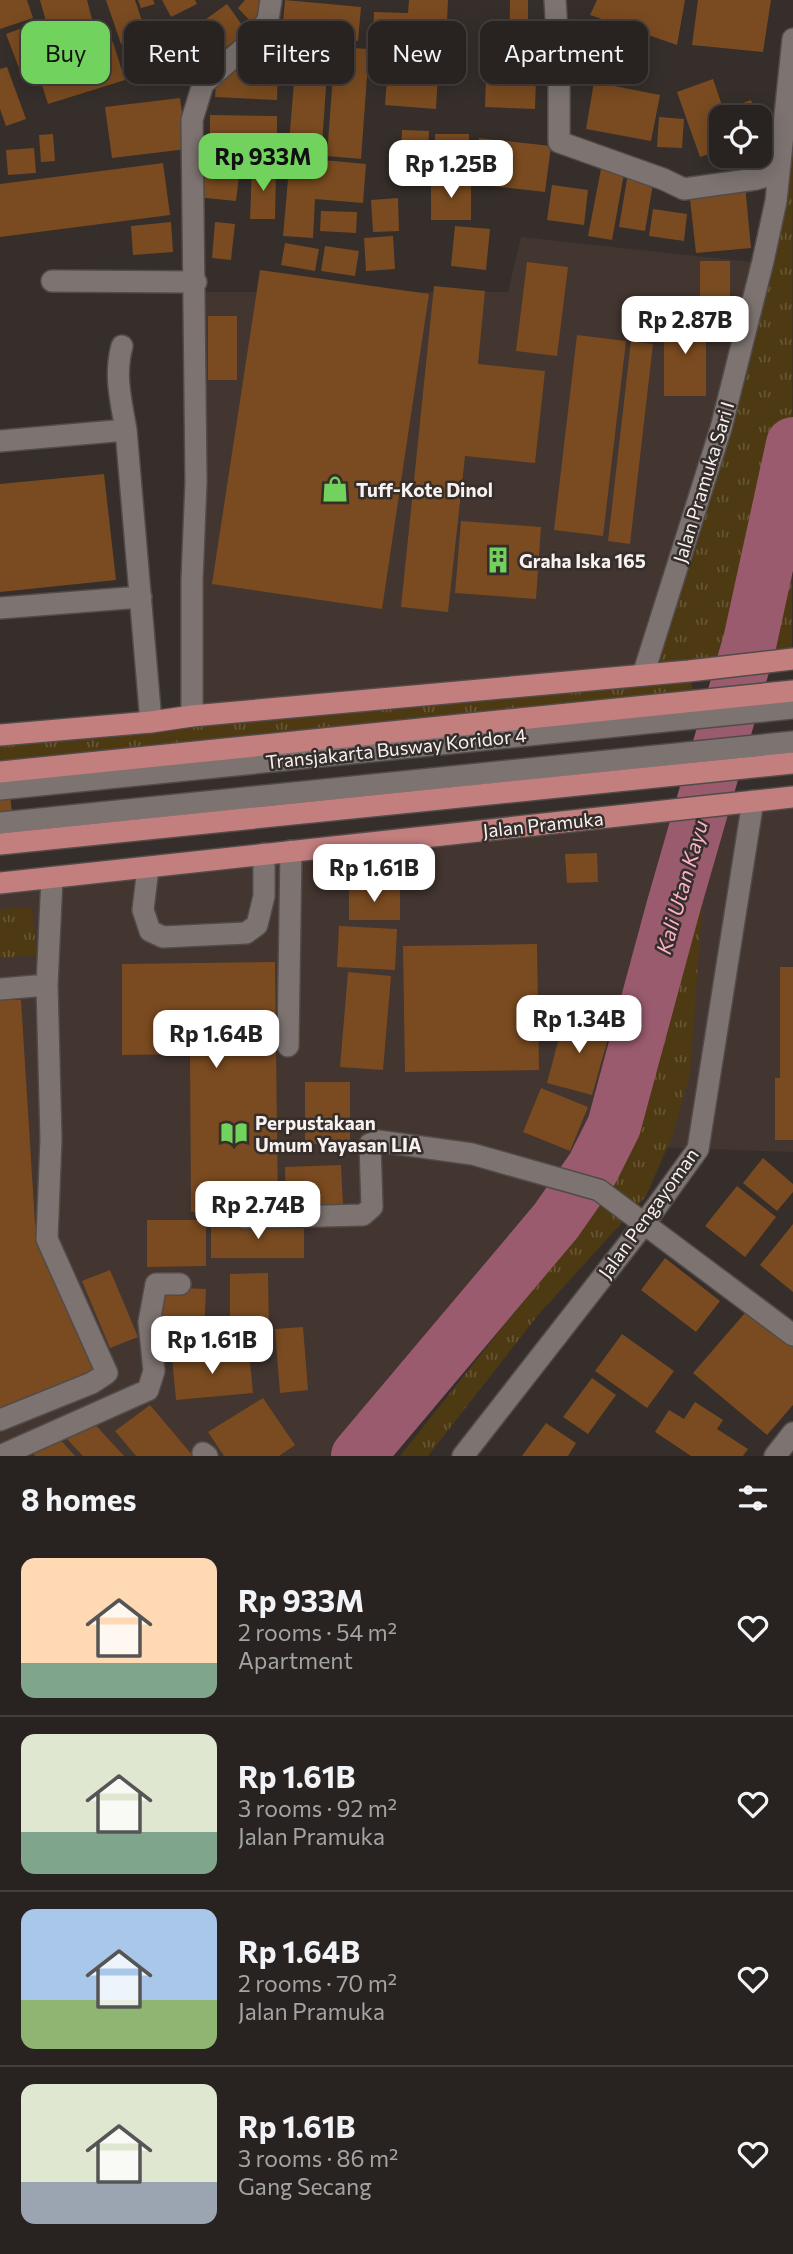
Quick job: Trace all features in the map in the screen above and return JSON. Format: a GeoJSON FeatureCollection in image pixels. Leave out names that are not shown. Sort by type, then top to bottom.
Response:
{"type":"FeatureCollection","features":[{"type":"Feature","properties":{"kind":"main road"},"geometry":{"type":"LineString","coordinates":[[0,735],[787,660]]}},
{"type":"Feature","properties":{"kind":"main road"},"geometry":{"type":"LineString","coordinates":[[514,719],[544,683]]}},
{"type":"Feature","properties":{"kind":"main road"},"geometry":{"type":"LineString","coordinates":[[0,772],[721,697],[787,700]]}},
{"type":"Feature","properties":{"kind":"main road","name":"Jalan Pramuka"},"geometry":{"type":"LineString","coordinates":[[0,844],[793,763]]}},
{"type":"Feature","properties":{"kind":"main road","name":"Jalan Pramuka"},"geometry":{"type":"LineString","coordinates":[[0,883],[793,797]]}},
{"type":"Feature","properties":{"kind":"street"},"geometry":{"type":"LineString","coordinates":[[192,716],[192,608],[197,482],[192,120],[203,84],[254,39],[268,20],[271,0]]}},
{"type":"Feature","properties":{"kind":"street"},"geometry":{"type":"LineString","coordinates":[[555,0],[559,63],[559,142],[684,189],[779,173]]}},
{"type":"Feature","properties":{"kind":"street","name":"Jalan Pramuka Sari I"},"geometry":{"type":"LineString","coordinates":[[643,675],[721,428],[774,213],[793,39]]}},
{"type":"Feature","properties":{"kind":"street"},"geometry":{"type":"LineString","coordinates":[[52,281],[196,282]]}},
{"type":"Feature","properties":{"kind":"street"},"geometry":{"type":"LineString","coordinates":[[122,346],[117,366],[126,430],[151,722]]}},
{"type":"Feature","properties":{"kind":"street"},"geometry":{"type":"LineString","coordinates":[[0,441],[126,430]]}},
{"type":"Feature","properties":{"kind":"street"},"geometry":{"type":"LineString","coordinates":[[0,608],[141,597]]}},
{"type":"Feature","properties":{"kind":"street","name":"Transjakarta Busway Koridor 4"},"geometry":{"type":"LineString","coordinates":[[0,789],[709,717],[787,700]]}},
{"type":"Feature","properties":{"kind":"street","name":"Transjakarta Busway Koridor 4"},"geometry":{"type":"LineString","coordinates":[[0,822],[793,742]]}},
{"type":"Feature","properties":{"kind":"street","name":"Jalan Pengayoman"},"geometry":{"type":"LineString","coordinates":[[463,1456],[644,1224],[698,1149],[742,802]]}},
{"type":"Feature","properties":{"kind":"street"},"geometry":{"type":"LineString","coordinates":[[288,1046],[291,851]]}},
{"type":"Feature","properties":{"kind":"street"},"geometry":{"type":"LineString","coordinates":[[148,868],[143,910],[150,931],[163,937],[246,933],[257,925],[264,896],[264,854]]}},
{"type":"Feature","properties":{"kind":"street"},"geometry":{"type":"LineString","coordinates":[[0,1420],[92,1383],[107,1373],[47,1239],[51,1139],[47,985],[52,878]]}},
{"type":"Feature","properties":{"kind":"street"},"geometry":{"type":"LineString","coordinates":[[0,989],[47,985]]}},
{"type":"Feature","properties":{"kind":"street"},"geometry":{"type":"LineString","coordinates":[[244,1218],[363,1215],[372,1207],[370,1144],[378,1141],[472,1154],[599,1190],[793,1335]]}},
{"type":"Feature","properties":{"kind":"street"},"geometry":{"type":"LineString","coordinates":[[0,1456],[148,1390],[154,1371],[149,1322],[156,1284],[180,1284]]}},
{"type":"Feature","properties":{"kind":"street"},"geometry":{"type":"LineString","coordinates":[[775,1456],[793,1433]]}},
{"type":"Feature","properties":{"kind":"shaded area"},"geometry":{"type":"Polygon","coordinates":[[[521,237],[761,263],[643,675],[192,716],[204,292],[508,292],[521,237]]]}},
{"type":"Feature","properties":{"kind":"shaded area"},"geometry":{"type":"Polygon","coordinates":[[[793,798],[793,1152],[621,1146],[481,1341],[370,1456],[0,1456],[0,877],[793,798]]]}},
{"type":"Feature","properties":{"kind":"green space"},"geometry":{"type":"Polygon","coordinates":[[[793,35],[792,654],[689,671],[695,700],[0,771],[0,735],[643,674],[763,261],[793,35]]]}},
{"type":"Feature","properties":{"kind":"green space"},"geometry":{"type":"Polygon","coordinates":[[[704,881],[690,1074],[672,1137],[646,1196],[538,1315],[428,1456],[400,1456],[568,1245],[621,1162],[640,1107],[657,1042],[688,894],[704,881]]]}},
{"type":"Feature","properties":{"kind":"green space"},"geometry":{"type":"Polygon","coordinates":[[[32,907],[37,955],[0,958],[0,909],[32,907]]]}},
{"type":"Feature","properties":{"kind":"building"},"geometry":{"type":"Polygon","coordinates":[[[0,0],[27,0],[33,18],[0,29],[0,0]]]}},
{"type":"Feature","properties":{"kind":"building"},"geometry":{"type":"Polygon","coordinates":[[[40,0],[87,0],[92,21],[46,21],[40,0]]]}},
{"type":"Feature","properties":{"kind":"building"},"geometry":{"type":"Polygon","coordinates":[[[106,0],[135,0],[142,21],[124,21],[124,43],[121,44],[106,0]]]}},
{"type":"Feature","properties":{"kind":"building"},"geometry":{"type":"Polygon","coordinates":[[[138,0],[153,0],[155,4],[141,8],[138,0]]]}},
{"type":"Feature","properties":{"kind":"building"},"geometry":{"type":"Polygon","coordinates":[[[162,0],[195,0],[197,4],[171,17],[162,0]]]}},
{"type":"Feature","properties":{"kind":"building"},"geometry":{"type":"Polygon","coordinates":[[[245,0],[264,0],[269,5],[254,21],[250,21],[238,8],[245,0]]]}},
{"type":"Feature","properties":{"kind":"building"},"geometry":{"type":"Polygon","coordinates":[[[285,0],[361,7],[358,41],[354,41],[354,21],[283,21],[285,0]]]}},
{"type":"Feature","properties":{"kind":"building"},"geometry":{"type":"Polygon","coordinates":[[[409,0],[448,0],[447,21],[374,21],[374,12],[408,13],[409,0]]]}},
{"type":"Feature","properties":{"kind":"building"},"geometry":{"type":"Polygon","coordinates":[[[510,0],[528,0],[528,21],[510,21],[510,0]]]}},
{"type":"Feature","properties":{"kind":"building"},"geometry":{"type":"Polygon","coordinates":[[[597,0],[685,0],[677,45],[648,35],[648,21],[607,21],[590,15],[597,0]]]}},
{"type":"Feature","properties":{"kind":"building"},"geometry":{"type":"Polygon","coordinates":[[[698,0],[771,0],[763,52],[692,45],[698,0]]]}},
{"type":"Feature","properties":{"kind":"building"},"geometry":{"type":"Polygon","coordinates":[[[227,4],[239,21],[238,38],[224,48],[224,21],[203,21],[227,4]]]}},
{"type":"Feature","properties":{"kind":"building"},"geometry":{"type":"Polygon","coordinates":[[[21,28],[21,67],[19,68],[6,34],[21,28]]]}},
{"type":"Feature","properties":{"kind":"building"},"geometry":{"type":"Polygon","coordinates":[[[113,42],[124,80],[48,104],[42,84],[110,84],[110,43],[113,42]]]}},
{"type":"Feature","properties":{"kind":"building"},"geometry":{"type":"Polygon","coordinates":[[[354,48],[368,49],[361,159],[327,156],[332,84],[354,84],[354,48]]]}},
{"type":"Feature","properties":{"kind":"building"},"geometry":{"type":"Polygon","coordinates":[[[7,67],[26,119],[6,126],[0,109],[0,69],[7,67]]]}},
{"type":"Feature","properties":{"kind":"building"},"geometry":{"type":"Polygon","coordinates":[[[238,67],[238,84],[277,84],[277,100],[215,97],[216,84],[224,84],[224,78],[238,67]]]}},
{"type":"Feature","properties":{"kind":"building"},"geometry":{"type":"Polygon","coordinates":[[[713,79],[722,105],[709,105],[709,154],[700,157],[677,92],[713,79]]]}},
{"type":"Feature","properties":{"kind":"building"},"geometry":{"type":"Polygon","coordinates":[[[294,84],[326,84],[322,145],[289,143],[294,84]]]}},
{"type":"Feature","properties":{"kind":"building"},"geometry":{"type":"Polygon","coordinates":[[[387,84],[437,84],[436,109],[385,105],[387,84]]]}},
{"type":"Feature","properties":{"kind":"building"},"geometry":{"type":"Polygon","coordinates":[[[486,84],[536,84],[535,109],[485,107],[486,84]]]}},
{"type":"Feature","properties":{"kind":"building"},"geometry":{"type":"Polygon","coordinates":[[[594,84],[660,95],[651,141],[586,129],[594,84]]]}},
{"type":"Feature","properties":{"kind":"building"},"geometry":{"type":"Polygon","coordinates":[[[180,98],[187,149],[112,158],[105,107],[180,98]]]}},
{"type":"Feature","properties":{"kind":"building"},"geometry":{"type":"Polygon","coordinates":[[[751,100],[753,105],[737,105],[751,100]]]}},
{"type":"Feature","properties":{"kind":"building"},"geometry":{"type":"Polygon","coordinates":[[[210,115],[277,116],[277,149],[210,148],[210,115]]]}},
{"type":"Feature","properties":{"kind":"building"},"geometry":{"type":"Polygon","coordinates":[[[659,117],[684,119],[682,148],[657,147],[659,117]]]}},
{"type":"Feature","properties":{"kind":"building"},"geometry":{"type":"Polygon","coordinates":[[[402,130],[429,131],[427,185],[400,184],[402,130]]]}},
{"type":"Feature","properties":{"kind":"building"},"geometry":{"type":"Polygon","coordinates":[[[53,134],[55,161],[41,162],[39,135],[53,134]]]}},
{"type":"Feature","properties":{"kind":"building"},"geometry":{"type":"Polygon","coordinates":[[[435,134],[469,134],[469,161],[435,161],[435,134]]]}},
{"type":"Feature","properties":{"kind":"building"},"geometry":{"type":"Polygon","coordinates":[[[479,138],[551,146],[545,192],[474,184],[479,138]]]}},
{"type":"Feature","properties":{"kind":"building"},"geometry":{"type":"Polygon","coordinates":[[[34,148],[36,173],[8,175],[6,150],[34,148]]]}},
{"type":"Feature","properties":{"kind":"building"},"geometry":{"type":"Polygon","coordinates":[[[201,155],[241,160],[236,201],[196,197],[201,155]]]}},
{"type":"Feature","properties":{"kind":"building"},"geometry":{"type":"Polygon","coordinates":[[[290,157],[366,164],[363,203],[315,199],[313,238],[283,236],[290,157]]]}},
{"type":"Feature","properties":{"kind":"building"},"geometry":{"type":"Polygon","coordinates":[[[163,163],[170,215],[0,237],[0,184],[163,163]]]}},
{"type":"Feature","properties":{"kind":"building"},"geometry":{"type":"Polygon","coordinates":[[[602,164],[625,168],[612,240],[588,236],[602,164]]]}},
{"type":"Feature","properties":{"kind":"building"},"geometry":{"type":"Polygon","coordinates":[[[252,166],[276,166],[275,219],[250,219],[252,166]]]}},
{"type":"Feature","properties":{"kind":"building"},"geometry":{"type":"Polygon","coordinates":[[[628,173],[654,178],[645,231],[619,227],[628,173]]]}},
{"type":"Feature","properties":{"kind":"building"},"geometry":{"type":"Polygon","coordinates":[[[431,181],[471,181],[471,220],[431,220],[431,181]]]}},
{"type":"Feature","properties":{"kind":"building"},"geometry":{"type":"Polygon","coordinates":[[[552,185],[588,190],[584,225],[547,220],[552,185]]]}},
{"type":"Feature","properties":{"kind":"building"},"geometry":{"type":"Polygon","coordinates":[[[745,185],[751,248],[696,253],[689,190],[745,185]]]}},
{"type":"Feature","properties":{"kind":"building"},"geometry":{"type":"Polygon","coordinates":[[[398,198],[399,231],[373,232],[371,200],[398,198]]]}},
{"type":"Feature","properties":{"kind":"building"},"geometry":{"type":"Polygon","coordinates":[[[653,209],[687,214],[684,241],[649,236],[653,209]]]}},
{"type":"Feature","properties":{"kind":"building"},"geometry":{"type":"Polygon","coordinates":[[[321,211],[357,212],[356,233],[320,231],[321,211]]]}},
{"type":"Feature","properties":{"kind":"building"},"geometry":{"type":"Polygon","coordinates":[[[171,222],[173,252],[133,255],[131,226],[171,222]]]}},
{"type":"Feature","properties":{"kind":"building"},"geometry":{"type":"Polygon","coordinates":[[[215,222],[235,224],[231,260],[212,258],[215,222]]]}},
{"type":"Feature","properties":{"kind":"building"},"geometry":{"type":"Polygon","coordinates":[[[455,226],[490,229],[486,270],[451,266],[455,226]]]}},
{"type":"Feature","properties":{"kind":"building"},"geometry":{"type":"Polygon","coordinates":[[[393,236],[395,269],[366,271],[364,238],[393,236]]]}},
{"type":"Feature","properties":{"kind":"building"},"geometry":{"type":"Polygon","coordinates":[[[285,243],[319,249],[315,271],[281,265],[285,243]]]}},
{"type":"Feature","properties":{"kind":"building"},"geometry":{"type":"Polygon","coordinates":[[[325,246],[359,251],[355,276],[321,271],[325,246]]]}},
{"type":"Feature","properties":{"kind":"building"},"geometry":{"type":"Polygon","coordinates":[[[700,261],[730,261],[730,308],[700,308],[700,261]]]}},
{"type":"Feature","properties":{"kind":"building"},"geometry":{"type":"Polygon","coordinates":[[[527,262],[568,267],[557,356],[516,351],[527,262]]]}},
{"type":"Feature","properties":{"kind":"building"},"geometry":{"type":"Polygon","coordinates":[[[260,270],[429,294],[382,609],[212,584],[260,270]]]}},
{"type":"Feature","properties":{"kind":"building"},"geometry":{"type":"Polygon","coordinates":[[[434,286],[485,291],[478,364],[545,371],[535,463],[465,456],[448,612],[401,607],[434,286]]]}},
{"type":"Feature","properties":{"kind":"building"},"geometry":{"type":"Polygon","coordinates":[[[208,316],[237,316],[237,380],[208,380],[208,316]]]}},
{"type":"Feature","properties":{"kind":"building"},"geometry":{"type":"Polygon","coordinates":[[[664,316],[706,316],[706,396],[664,396],[664,316]]]}},
{"type":"Feature","properties":{"kind":"building"},"geometry":{"type":"Polygon","coordinates":[[[577,335],[626,341],[603,536],[554,530],[577,335]]]}},
{"type":"Feature","properties":{"kind":"building"},"geometry":{"type":"Polygon","coordinates":[[[631,341],[653,344],[630,544],[608,541],[631,341]]]}},
{"type":"Feature","properties":{"kind":"building"},"geometry":{"type":"Polygon","coordinates":[[[104,474],[116,580],[0,592],[0,484],[104,474]]]}},
{"type":"Feature","properties":{"kind":"building","name":"Graha Iska 165"},"geometry":{"type":"Polygon","coordinates":[[[461,521],[541,527],[536,599],[455,593],[461,521]]]}},
{"type":"Feature","properties":{"kind":"building"},"geometry":{"type":"Polygon","coordinates":[[[10,793],[12,814],[0,815],[0,794],[10,793]]]}},
{"type":"Feature","properties":{"kind":"building"},"geometry":{"type":"Polygon","coordinates":[[[597,853],[598,882],[567,883],[565,854],[597,853]]]}},
{"type":"Feature","properties":{"kind":"building"},"geometry":{"type":"Polygon","coordinates":[[[349,887],[400,888],[400,920],[349,920],[349,887]]]}},
{"type":"Feature","properties":{"kind":"building"},"geometry":{"type":"Polygon","coordinates":[[[339,926],[397,929],[395,970],[337,967],[339,926]]]}},
{"type":"Feature","properties":{"kind":"building"},"geometry":{"type":"Polygon","coordinates":[[[537,944],[539,1070],[405,1072],[403,946],[537,944]]]}},
{"type":"Feature","properties":{"kind":"building","name":"Perpustakaan Umum Yayasan LIA"},"geometry":{"type":"Polygon","coordinates":[[[275,962],[278,1212],[191,1212],[190,1054],[122,1055],[122,964],[275,962]]]}},
{"type":"Feature","properties":{"kind":"building"},"geometry":{"type":"Polygon","coordinates":[[[780,967],[793,967],[793,1140],[775,1140],[775,1078],[780,1078],[780,967]]]}},
{"type":"Feature","properties":{"kind":"building"},"geometry":{"type":"Polygon","coordinates":[[[348,972],[391,976],[383,1070],[340,1067],[348,972]]]}},
{"type":"Feature","properties":{"kind":"building"},"geometry":{"type":"Polygon","coordinates":[[[0,1000],[21,1000],[35,1223],[99,1371],[0,1411],[0,1000]]]}},
{"type":"Feature","properties":{"kind":"building"},"geometry":{"type":"Polygon","coordinates":[[[565,1015],[611,1028],[592,1095],[547,1083],[565,1015]]]}},
{"type":"Feature","properties":{"kind":"building"},"geometry":{"type":"Polygon","coordinates":[[[305,1082],[350,1082],[350,1144],[305,1144],[305,1082]]]}},
{"type":"Feature","properties":{"kind":"building"},"geometry":{"type":"Polygon","coordinates":[[[541,1088],[588,1107],[570,1151],[523,1132],[541,1088]]]}},
{"type":"Feature","properties":{"kind":"building"},"geometry":{"type":"Polygon","coordinates":[[[763,1158],[793,1184],[793,1192],[777,1211],[743,1183],[763,1158]]]}},
{"type":"Feature","properties":{"kind":"building"},"geometry":{"type":"Polygon","coordinates":[[[341,1165],[343,1204],[286,1207],[285,1167],[341,1165]]]}},
{"type":"Feature","properties":{"kind":"building"},"geometry":{"type":"Polygon","coordinates":[[[737,1186],[776,1217],[745,1257],[705,1226],[737,1186]]]}},
{"type":"Feature","properties":{"kind":"building"},"geometry":{"type":"Polygon","coordinates":[[[147,1220],[206,1220],[206,1266],[147,1267],[147,1220]]]}},
{"type":"Feature","properties":{"kind":"building"},"geometry":{"type":"Polygon","coordinates":[[[211,1224],[304,1224],[304,1258],[211,1258],[211,1224]]]}},
{"type":"Feature","properties":{"kind":"building"},"geometry":{"type":"Polygon","coordinates":[[[793,1224],[793,1292],[760,1265],[793,1224]]]}},
{"type":"Feature","properties":{"kind":"building"},"geometry":{"type":"Polygon","coordinates":[[[665,1258],[720,1301],[696,1332],[641,1290],[665,1258]]]}},
{"type":"Feature","properties":{"kind":"building"},"geometry":{"type":"Polygon","coordinates":[[[110,1270],[138,1337],[110,1348],[82,1281],[110,1270]]]}},
{"type":"Feature","properties":{"kind":"building"},"geometry":{"type":"Polygon","coordinates":[[[268,1273],[269,1338],[230,1339],[230,1274],[268,1273]]]}},
{"type":"Feature","properties":{"kind":"building"},"geometry":{"type":"Polygon","coordinates":[[[162,1287],[206,1289],[203,1355],[159,1354],[162,1287]]]}},
{"type":"Feature","properties":{"kind":"building"},"geometry":{"type":"Polygon","coordinates":[[[751,1306],[793,1342],[793,1405],[767,1435],[693,1373],[751,1306]]]}},
{"type":"Feature","properties":{"kind":"building"},"geometry":{"type":"Polygon","coordinates":[[[303,1327],[308,1390],[280,1393],[275,1329],[303,1327]]]}},
{"type":"Feature","properties":{"kind":"building"},"geometry":{"type":"Polygon","coordinates":[[[622,1334],[674,1371],[647,1408],[595,1371],[622,1334]]]}},
{"type":"Feature","properties":{"kind":"building"},"geometry":{"type":"Polygon","coordinates":[[[249,1351],[253,1393],[176,1400],[172,1358],[249,1351]]]}},
{"type":"Feature","properties":{"kind":"building"},"geometry":{"type":"Polygon","coordinates":[[[592,1378],[616,1395],[588,1434],[563,1417],[592,1378]]]}},
{"type":"Feature","properties":{"kind":"building"},"geometry":{"type":"Polygon","coordinates":[[[263,1398],[295,1445],[279,1456],[224,1456],[208,1432],[263,1398]]]}},
{"type":"Feature","properties":{"kind":"building"},"geometry":{"type":"Polygon","coordinates":[[[695,1402],[723,1420],[717,1429],[748,1449],[743,1456],[691,1456],[655,1432],[669,1410],[684,1419],[695,1402]]]}},
{"type":"Feature","properties":{"kind":"building"},"geometry":{"type":"Polygon","coordinates":[[[150,1405],[193,1456],[136,1456],[115,1431],[150,1405]]]}},
{"type":"Feature","properties":{"kind":"building"},"geometry":{"type":"Polygon","coordinates":[[[90,1419],[124,1456],[83,1456],[67,1439],[90,1419]]]}},
{"type":"Feature","properties":{"kind":"building"},"geometry":{"type":"Polygon","coordinates":[[[546,1423],[576,1443],[568,1456],[522,1456],[546,1423]]]}},
{"type":"Feature","properties":{"kind":"building"},"geometry":{"type":"Polygon","coordinates":[[[55,1434],[75,1456],[35,1456],[33,1453],[55,1434]]]}},
{"type":"Feature","properties":{"kind":"waterway","name":"Kali Utan Kayu"},"geometry":{"type":"LineString","coordinates":[[358,1456],[556,1221],[593,1168],[614,1126],[750,641],[793,444]]}},
{"type":"Feature","properties":{"kind":"place","name":"Tuff-Kote Dinol"},"geometry":{"type":"Point","coordinates":[335,489]}},
{"type":"Feature","properties":{"kind":"place","name":"Graha Iska 165"},"geometry":{"type":"Point","coordinates":[498,560]}},
{"type":"Feature","properties":{"kind":"place","name":"Perpustakaan Umum Yayasan LIA"},"geometry":{"type":"Point","coordinates":[234,1133]}}]}
